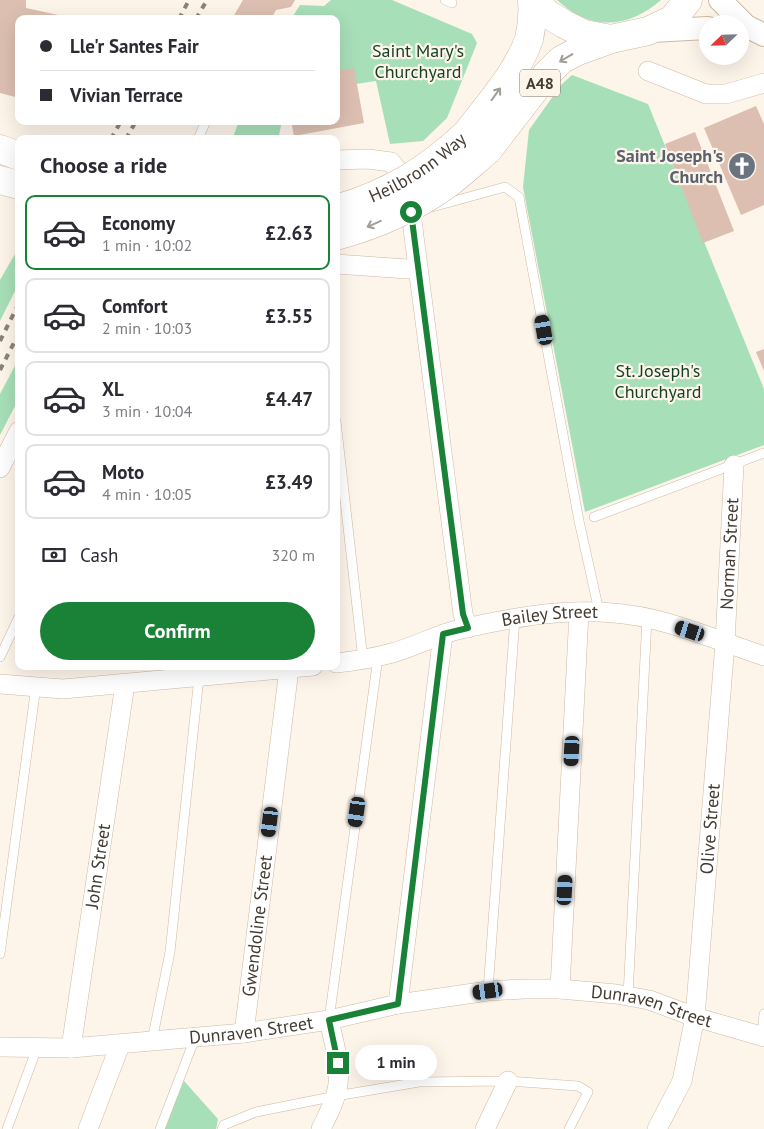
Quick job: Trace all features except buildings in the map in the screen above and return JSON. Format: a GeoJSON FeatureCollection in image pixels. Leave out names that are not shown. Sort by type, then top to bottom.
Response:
{"type":"FeatureCollection","features":[{"type":"Feature","properties":{"kind":"main road","name":"Heilbronn Way"},"geometry":{"type":"LineString","coordinates":[[340,208],[385,192],[411,177],[446,153],[467,133],[514,68],[528,39],[533,16],[532,0]]}},
{"type":"Feature","properties":{"kind":"main road","name":"Heilbronn Way"},"geometry":{"type":"LineString","coordinates":[[538,0],[546,13],[564,24],[584,34],[611,39]]}},
{"type":"Feature","properties":{"kind":"main road","name":"Heilbronn Way"},"geometry":{"type":"LineString","coordinates":[[340,235],[364,229],[405,210],[449,183],[488,150],[546,75],[561,60],[578,51],[611,39],[648,31],[673,19],[688,0]]}},
{"type":"Feature","properties":{"kind":"main road"},"geometry":{"type":"LineString","coordinates":[[0,149],[15,155]]}},
{"type":"Feature","properties":{"kind":"main road"},"geometry":{"type":"LineString","coordinates":[[0,180],[15,184]]}},
{"type":"Feature","properties":{"kind":"street"},"geometry":{"type":"LineString","coordinates":[[720,0],[750,29]]}},
{"type":"Feature","properties":{"kind":"street"},"geometry":{"type":"LineString","coordinates":[[648,31],[699,28]]}},
{"type":"Feature","properties":{"kind":"street"},"geometry":{"type":"LineString","coordinates":[[648,71],[706,94],[726,94],[764,84]]}},
{"type":"Feature","properties":{"kind":"street"},"geometry":{"type":"LineString","coordinates":[[340,160],[368,158],[391,162],[400,173],[408,190],[463,614],[468,628]]}},
{"type":"Feature","properties":{"kind":"street"},"geometry":{"type":"LineString","coordinates":[[340,264],[418,268]]}},
{"type":"Feature","properties":{"kind":"street"},"geometry":{"type":"LineString","coordinates":[[0,468],[15,439]]}},
{"type":"Feature","properties":{"kind":"street","name":"Norman Street"},"geometry":{"type":"LineString","coordinates":[[724,642],[734,465]]}},
{"type":"Feature","properties":{"kind":"street","name":"Bailey Street"},"geometry":{"type":"LineString","coordinates":[[340,662],[393,653],[443,634],[515,618],[554,613],[599,611],[656,620],[764,656]]}},
{"type":"Feature","properties":{"kind":"street"},"geometry":{"type":"LineString","coordinates":[[560,989],[579,612]]}},
{"type":"Feature","properties":{"kind":"street"},"geometry":{"type":"LineString","coordinates":[[398,1004],[443,634]]}},
{"type":"Feature","properties":{"kind":"street","name":"Olive Street"},"geometry":{"type":"LineString","coordinates":[[657,1129],[682,1081],[696,1017],[724,642]]}},
{"type":"Feature","properties":{"kind":"street"},"geometry":{"type":"LineString","coordinates":[[0,684],[63,689],[259,670]]}},
{"type":"Feature","properties":{"kind":"street","name":"Gwendoline Street"},"geometry":{"type":"LineString","coordinates":[[244,1033],[289,670]]}},
{"type":"Feature","properties":{"kind":"street","name":"John Street"},"geometry":{"type":"LineString","coordinates":[[71,1048],[124,684]]}},
{"type":"Feature","properties":{"kind":"street","name":"Dunraven Street"},"geometry":{"type":"LineString","coordinates":[[0,1047],[71,1048],[196,1038],[329,1020],[398,1004],[488,991],[560,989],[649,1000],[696,1017],[763,1037]]}},
{"type":"Feature","properties":{"kind":"street"},"geometry":{"type":"LineString","coordinates":[[321,1129],[336,1096],[339,1079],[338,1063],[329,1020]]}},
{"type":"Feature","properties":{"kind":"street"},"geometry":{"type":"LineString","coordinates":[[88,1129],[120,1045]]}},
{"type":"Feature","properties":{"kind":"street"},"geometry":{"type":"LineString","coordinates":[[485,1129],[508,1081]]}},
{"type":"Feature","properties":{"kind":"lane"},"geometry":{"type":"LineString","coordinates":[[411,212],[505,187],[519,197],[579,521],[599,611]]}},
{"type":"Feature","properties":{"kind":"lane"},"geometry":{"type":"LineString","coordinates":[[329,1020],[371,658],[340,448]]}},
{"type":"Feature","properties":{"kind":"lane"},"geometry":{"type":"LineString","coordinates":[[594,517],[764,453]]}},
{"type":"Feature","properties":{"kind":"lane"},"geometry":{"type":"LineString","coordinates":[[488,991],[515,618]]}},
{"type":"Feature","properties":{"kind":"lane"},"geometry":{"type":"LineString","coordinates":[[628,996],[647,618]]}},
{"type":"Feature","properties":{"kind":"lane"},"geometry":{"type":"LineString","coordinates":[[0,657],[15,625]]}},
{"type":"Feature","properties":{"kind":"lane"},"geometry":{"type":"LineString","coordinates":[[152,1042],[170,952],[199,677]]}},
{"type":"Feature","properties":{"kind":"lane"},"geometry":{"type":"LineString","coordinates":[[0,954],[36,686]]}},
{"type":"Feature","properties":{"kind":"lane"},"geometry":{"type":"LineString","coordinates":[[763,1037],[764,1014]]}},
{"type":"Feature","properties":{"kind":"lane"},"geometry":{"type":"LineString","coordinates":[[160,1129],[196,1038]]}},
{"type":"Feature","properties":{"kind":"lane"},"geometry":{"type":"LineString","coordinates":[[7,1129],[37,1048]]}},
{"type":"Feature","properties":{"kind":"lane"},"geometry":{"type":"LineString","coordinates":[[222,1129],[224,1125],[256,1112],[419,1082],[508,1081],[578,1086],[588,1092],[569,1129]]}},
{"type":"Feature","properties":{"kind":"green space","name":"Saint Mary's Churchyard"},"geometry":{"type":"Polygon","coordinates":[[[331,0],[392,0],[472,34],[477,43],[447,118],[423,141],[390,144],[376,81],[356,84],[340,74],[340,15],[294,15],[300,5],[324,6],[331,0]]]}},
{"type":"Feature","properties":{"kind":"green space"},"geometry":{"type":"Polygon","coordinates":[[[557,0],[661,0],[635,17],[609,22],[583,17],[557,0]]]}},
{"type":"Feature","properties":{"kind":"green space","name":"St. Joseph's Churchyard"},"geometry":{"type":"Polygon","coordinates":[[[572,75],[648,104],[764,389],[764,445],[585,512],[523,187],[529,130],[561,85],[572,75]]]}},
{"type":"Feature","properties":{"kind":"green space"},"geometry":{"type":"Polygon","coordinates":[[[238,125],[281,125],[279,135],[234,135],[238,125]]]}},
{"type":"Feature","properties":{"kind":"green space"},"geometry":{"type":"Polygon","coordinates":[[[15,254],[15,291],[0,321],[0,280],[15,254]]]}},
{"type":"Feature","properties":{"kind":"green space"},"geometry":{"type":"Polygon","coordinates":[[[15,366],[15,406],[0,435],[0,394],[15,366]]]}},
{"type":"Feature","properties":{"kind":"green space"},"geometry":{"type":"Polygon","coordinates":[[[184,1081],[218,1119],[216,1129],[164,1129],[184,1081]]]}},
{"type":"Feature","properties":{"kind":"railway"},"geometry":{"type":"LineString","coordinates":[[181,15],[189,0]]}},
{"type":"Feature","properties":{"kind":"railway"},"geometry":{"type":"LineString","coordinates":[[198,15],[207,0]]}},
{"type":"Feature","properties":{"kind":"railway"},"geometry":{"type":"LineString","coordinates":[[113,135],[119,125]]}},
{"type":"Feature","properties":{"kind":"railway"},"geometry":{"type":"LineString","coordinates":[[128,135],[134,125]]}},
{"type":"Feature","properties":{"kind":"railway"},"geometry":{"type":"LineString","coordinates":[[0,341],[15,311]]}},
{"type":"Feature","properties":{"kind":"railway"},"geometry":{"type":"LineString","coordinates":[[0,370],[15,341]]}},
{"type":"Feature","properties":{"kind":"place","name":"Saint Joseph's Church"},"geometry":{"type":"Point","coordinates":[742,166]}},
{"type":"Feature","properties":{"kind":"route"},"geometry":{"type":"LineString","coordinates":[[338,1063],[329,1020],[398,1004],[443,634],[468,628],[463,614],[411,212]]}}]}
